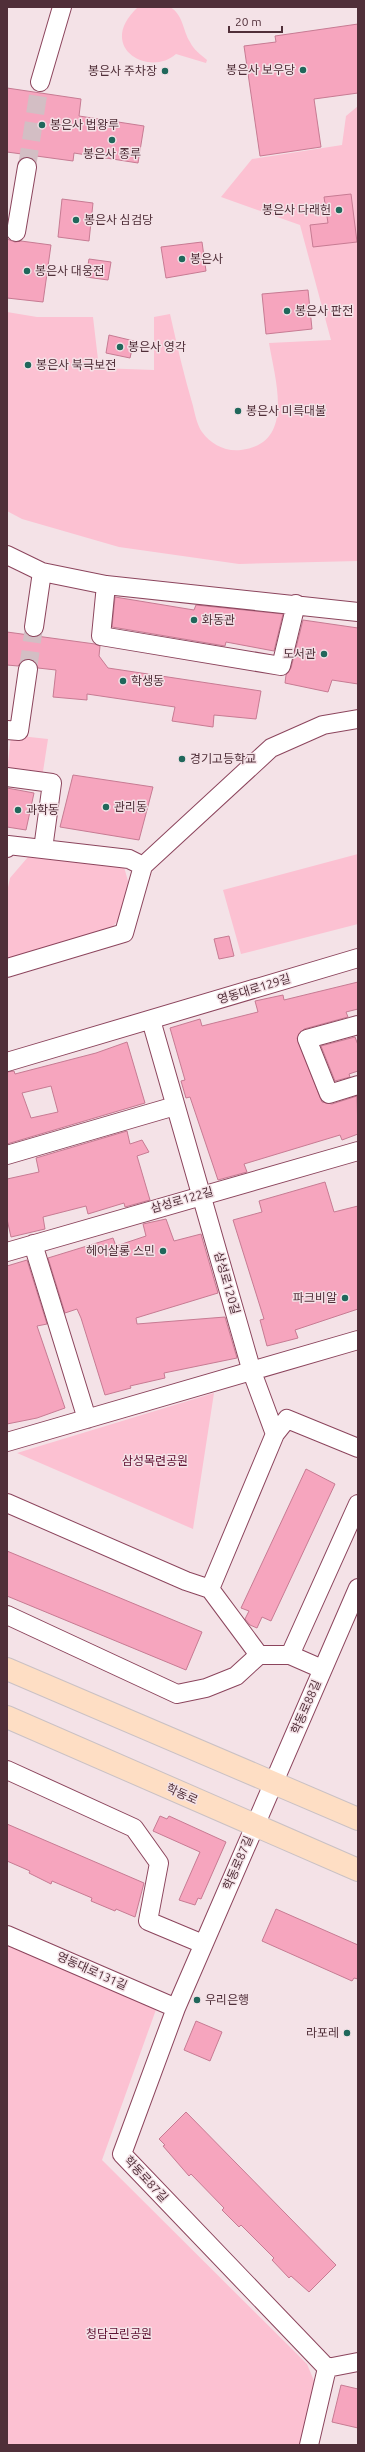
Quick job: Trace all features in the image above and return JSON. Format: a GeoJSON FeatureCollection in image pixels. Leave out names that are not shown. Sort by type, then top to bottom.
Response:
{"type":"FeatureCollection","features":[{"type":"Feature","properties":{"kind":"main road"},"geometry":{"type":"LineString","coordinates":[[7,1668],[358,1819]]}},
{"type":"Feature","properties":{"kind":"main road","name":"학동로"},"geometry":{"type":"LineString","coordinates":[[7,1717],[358,1870]]}},
{"type":"Feature","properties":{"kind":"street"},"geometry":{"type":"LineString","coordinates":[[40,82],[62,7]]}},
{"type":"Feature","properties":{"kind":"street"},"geometry":{"type":"LineString","coordinates":[[16,232],[27,167]]}},
{"type":"Feature","properties":{"kind":"street"},"geometry":{"type":"LineString","coordinates":[[7,555],[42,572],[106,585],[296,604],[358,612]]}},
{"type":"Feature","properties":{"kind":"street"},"geometry":{"type":"LineString","coordinates":[[34,627],[42,572]]}},
{"type":"Feature","properties":{"kind":"street"},"geometry":{"type":"LineString","coordinates":[[106,585],[101,636],[281,666],[296,604]]}},
{"type":"Feature","properties":{"kind":"street"},"geometry":{"type":"LineString","coordinates":[[7,730],[19,731],[28,669]]}},
{"type":"Feature","properties":{"kind":"street"},"geometry":{"type":"LineString","coordinates":[[7,968],[124,933],[143,866],[271,748],[323,725],[358,719]]}},
{"type":"Feature","properties":{"kind":"street"},"geometry":{"type":"LineString","coordinates":[[7,777],[52,783],[43,849]]}},
{"type":"Feature","properties":{"kind":"street"},"geometry":{"type":"LineString","coordinates":[[7,846],[130,859],[143,866]]}},
{"type":"Feature","properties":{"kind":"street","name":"영동대로129길"},"geometry":{"type":"LineString","coordinates":[[7,1062],[358,958]]}},
{"type":"Feature","properties":{"kind":"street"},"geometry":{"type":"LineString","coordinates":[[151,1020],[202,1194]]}},
{"type":"Feature","properties":{"kind":"street"},"geometry":{"type":"LineString","coordinates":[[358,1025],[308,1039],[329,1094],[358,1085]]}},
{"type":"Feature","properties":{"kind":"street"},"geometry":{"type":"LineString","coordinates":[[7,1155],[175,1106]]}},
{"type":"Feature","properties":{"kind":"street","name":"삼성로122길"},"geometry":{"type":"LineString","coordinates":[[7,1252],[202,1194],[358,1151]]}},
{"type":"Feature","properties":{"kind":"street","name":"삼성로120길"},"geometry":{"type":"LineString","coordinates":[[202,1194],[252,1372],[275,1434]]}},
{"type":"Feature","properties":{"kind":"street"},"geometry":{"type":"LineString","coordinates":[[33,1244],[87,1419]]}},
{"type":"Feature","properties":{"kind":"street"},"geometry":{"type":"LineString","coordinates":[[7,1442],[358,1340]]}},
{"type":"Feature","properties":{"kind":"street"},"geometry":{"type":"LineString","coordinates":[[210,1589],[275,1434],[287,1419],[358,1448]]}},
{"type":"Feature","properties":{"kind":"street"},"geometry":{"type":"LineString","coordinates":[[7,1503],[186,1581],[210,1589],[259,1655]]}},
{"type":"Feature","properties":{"kind":"street"},"geometry":{"type":"LineString","coordinates":[[290,1655],[358,1504]]}},
{"type":"Feature","properties":{"kind":"street","name":"학동로88길"},"geometry":{"type":"LineString","coordinates":[[254,1825],[322,1669],[356,1600]]}},
{"type":"Feature","properties":{"kind":"street"},"geometry":{"type":"LineString","coordinates":[[7,1615],[177,1694],[206,1688],[236,1676],[259,1655],[290,1655],[322,1669]]}},
{"type":"Feature","properties":{"kind":"street"},"geometry":{"type":"LineString","coordinates":[[7,1770],[134,1828],[159,1863],[148,1921],[203,1944]]}},
{"type":"Feature","properties":{"kind":"street","name":"학동로87길"},"geometry":{"type":"LineString","coordinates":[[254,1825],[176,2008],[122,2154],[326,2368]]}},
{"type":"Feature","properties":{"kind":"street","name":"영동대로131길"},"geometry":{"type":"LineString","coordinates":[[7,1935],[176,2008]]}},
{"type":"Feature","properties":{"kind":"street"},"geometry":{"type":"LineString","coordinates":[[309,2445],[326,2368],[358,2362]]}},
{"type":"Feature","properties":{"kind":"green space"},"geometry":{"type":"Polygon","coordinates":[[[138,7],[170,7],[174,10],[180,18],[191,45],[207,60],[206,63],[176,54],[165,61],[153,62],[141,60],[131,54],[124,46],[122,35],[126,21],[138,7]]]}},
{"type":"Feature","properties":{"kind":"green space"},"geometry":{"type":"Polygon","coordinates":[[[358,106],[358,561],[239,564],[119,547],[22,519],[7,511],[7,312],[37,317],[93,317],[99,368],[154,370],[154,317],[170,314],[195,416],[202,432],[214,443],[229,450],[241,450],[258,445],[269,436],[276,423],[278,408],[275,374],[269,343],[331,340],[300,225],[221,197],[252,159],[342,145],[346,116],[358,106]]]}},
{"type":"Feature","properties":{"kind":"green space"},"geometry":{"type":"Polygon","coordinates":[[[11,735],[48,739],[42,778],[7,773],[11,735]]]}},
{"type":"Feature","properties":{"kind":"green space"},"geometry":{"type":"Polygon","coordinates":[[[358,854],[358,924],[241,954],[223,890],[358,854]]]}},
{"type":"Feature","properties":{"kind":"green space"},"geometry":{"type":"Polygon","coordinates":[[[28,857],[124,867],[130,888],[123,915],[106,934],[7,963],[7,892],[10,878],[28,857]]]}},
{"type":"Feature","properties":{"kind":"green space","name":"삼성목련공원"},"geometry":{"type":"Polygon","coordinates":[[[214,1393],[193,1529],[17,1453],[214,1393]]]}},
{"type":"Feature","properties":{"kind":"green space","name":"청담근린공원"},"geometry":{"type":"Polygon","coordinates":[[[7,1939],[158,2004],[102,2160],[307,2364],[317,2388],[303,2445],[7,2445],[7,1939]]]}},
{"type":"Feature","properties":{"kind":"building","name":"봉은사 보우당"},"geometry":{"type":"Polygon","coordinates":[[[358,24],[358,93],[314,99],[321,147],[260,156],[244,46],[276,42],[275,36],[358,24]]]}},
{"type":"Feature","properties":{"kind":"building","name":"봉은사 법왕루"},"geometry":{"type":"Polygon","coordinates":[[[7,88],[81,99],[79,116],[144,126],[138,163],[74,153],[73,161],[7,152],[7,88]]]}},
{"type":"Feature","properties":{"kind":"building","name":"봉은사 다래헌"},"geometry":{"type":"Polygon","coordinates":[[[351,194],[357,242],[313,247],[310,225],[328,223],[324,197],[351,194]]]}},
{"type":"Feature","properties":{"kind":"building","name":"봉은사 심검당"},"geometry":{"type":"Polygon","coordinates":[[[62,199],[93,203],[89,241],[58,237],[62,199]]]}},
{"type":"Feature","properties":{"kind":"building","name":"봉은사 대웅전"},"geometry":{"type":"Polygon","coordinates":[[[7,239],[15,242],[21,241],[51,245],[43,302],[7,298],[7,239]]]}},
{"type":"Feature","properties":{"kind":"building"},"geometry":{"type":"Polygon","coordinates":[[[202,242],[206,271],[166,278],[161,247],[202,242]]]}},
{"type":"Feature","properties":{"kind":"building"},"geometry":{"type":"Polygon","coordinates":[[[89,259],[111,262],[108,280],[86,277],[89,259]]]}},
{"type":"Feature","properties":{"kind":"building","name":"봉은사 판전"},"geometry":{"type":"Polygon","coordinates":[[[308,290],[312,329],[266,334],[262,294],[308,290]]]}},
{"type":"Feature","properties":{"kind":"building","name":"봉은사 영각"},"geometry":{"type":"Polygon","coordinates":[[[109,335],[134,341],[130,358],[106,353],[109,335]]]}},
{"type":"Feature","properties":{"kind":"building","name":"화동관"},"geometry":{"type":"Polygon","coordinates":[[[115,597],[194,610],[196,605],[283,614],[274,651],[226,642],[225,646],[112,627],[115,597]]]}},
{"type":"Feature","properties":{"kind":"building","name":"도서관"},"geometry":{"type":"Polygon","coordinates":[[[303,620],[358,628],[358,684],[332,680],[328,692],[285,683],[286,675],[291,668],[303,620]]]}},
{"type":"Feature","properties":{"kind":"building","name":"학생동"},"geometry":{"type":"Polygon","coordinates":[[[7,632],[95,644],[100,646],[99,656],[108,668],[261,691],[256,719],[214,715],[213,727],[172,721],[175,707],[87,694],[87,700],[53,697],[56,670],[38,668],[35,661],[29,659],[24,659],[18,666],[7,665],[7,632]]]}},
{"type":"Feature","properties":{"kind":"building","name":"관리동"},"geometry":{"type":"Polygon","coordinates":[[[73,775],[153,787],[139,840],[60,827],[73,775]]]}},
{"type":"Feature","properties":{"kind":"building","name":"과학동"},"geometry":{"type":"Polygon","coordinates":[[[7,788],[34,793],[26,830],[7,827],[7,788]]]}},
{"type":"Feature","properties":{"kind":"building"},"geometry":{"type":"Polygon","coordinates":[[[229,936],[234,956],[219,959],[214,939],[229,936]]]}},
{"type":"Feature","properties":{"kind":"building"},"geometry":{"type":"Polygon","coordinates":[[[358,982],[358,1009],[346,1012],[348,1017],[304,1029],[297,1038],[322,1102],[332,1104],[357,1096],[358,1134],[342,1140],[340,1135],[244,1164],[247,1172],[218,1180],[190,1097],[186,1098],[181,1081],[185,1080],[170,1028],[200,1019],[202,1026],[258,1012],[255,1001],[283,995],[284,1000],[358,982]]]}},
{"type":"Feature","properties":{"kind":"building"},"geometry":{"type":"Polygon","coordinates":[[[355,1037],[358,1045],[358,1071],[349,1074],[350,1077],[335,1081],[321,1046],[355,1037]]]}},
{"type":"Feature","properties":{"kind":"building"},"geometry":{"type":"Polygon","coordinates":[[[127,1042],[145,1103],[7,1144],[7,1072],[14,1071],[15,1074],[96,1053],[127,1042]],[[51,1086],[22,1093],[31,1118],[58,1112],[51,1086]]]}},
{"type":"Feature","properties":{"kind":"building"},"geometry":{"type":"Polygon","coordinates":[[[127,1131],[130,1144],[142,1140],[149,1152],[137,1156],[150,1200],[125,1207],[124,1203],[88,1214],[86,1206],[43,1217],[45,1229],[11,1237],[7,1219],[7,1179],[39,1172],[36,1158],[127,1131]]]}},
{"type":"Feature","properties":{"kind":"building"},"geometry":{"type":"Polygon","coordinates":[[[325,1182],[334,1212],[358,1206],[358,1309],[295,1330],[298,1338],[267,1346],[260,1320],[264,1319],[233,1220],[262,1212],[259,1201],[325,1182]]]}},
{"type":"Feature","properties":{"kind":"building"},"geometry":{"type":"Polygon","coordinates":[[[166,1219],[174,1241],[201,1234],[218,1293],[136,1318],[137,1324],[225,1317],[237,1358],[164,1373],[165,1378],[130,1386],[131,1388],[105,1395],[81,1318],[77,1309],[65,1313],[48,1258],[113,1238],[116,1246],[146,1236],[143,1224],[166,1219]]]}},
{"type":"Feature","properties":{"kind":"building"},"geometry":{"type":"Polygon","coordinates":[[[27,1260],[47,1324],[37,1326],[65,1408],[37,1418],[7,1424],[7,1266],[27,1260]]]}},
{"type":"Feature","properties":{"kind":"building"},"geometry":{"type":"Polygon","coordinates":[[[306,1469],[335,1484],[271,1621],[262,1617],[257,1628],[250,1625],[245,1619],[249,1611],[241,1608],[306,1469]]]}},
{"type":"Feature","properties":{"kind":"building"},"geometry":{"type":"Polygon","coordinates":[[[7,1551],[202,1632],[186,1670],[7,1596],[7,1551]]]}},
{"type":"Feature","properties":{"kind":"building"},"geometry":{"type":"Polygon","coordinates":[[[160,1816],[167,1819],[169,1816],[226,1842],[201,1899],[198,1898],[195,1905],[179,1900],[200,1852],[153,1831],[160,1816]]]}},
{"type":"Feature","properties":{"kind":"building"},"geometry":{"type":"Polygon","coordinates":[[[7,1824],[144,1883],[135,1917],[91,1901],[92,1898],[52,1881],[51,1884],[29,1873],[30,1871],[7,1861],[7,1824]]]}},
{"type":"Feature","properties":{"kind":"building"},"geometry":{"type":"Polygon","coordinates":[[[276,1909],[358,1945],[358,1979],[354,1978],[352,1981],[262,1941],[276,1909]]]}},
{"type":"Feature","properties":{"kind":"building"},"geometry":{"type":"Polygon","coordinates":[[[196,2021],[222,2032],[210,2061],[184,2050],[196,2021]]]}},
{"type":"Feature","properties":{"kind":"building"},"geometry":{"type":"Polygon","coordinates":[[[186,2112],[336,2265],[309,2292],[291,2276],[289,2278],[272,2260],[274,2258],[241,2225],[239,2227],[222,2210],[224,2208],[191,2174],[189,2176],[163,2146],[165,2145],[159,2139],[186,2112]]]}},
{"type":"Feature","properties":{"kind":"building"},"geometry":{"type":"Polygon","coordinates":[[[341,2385],[358,2389],[358,2428],[332,2422],[341,2385]]]}},
{"type":"Feature","properties":{"kind":"tunnel"},"geometry":{"type":"LineString","coordinates":[[27,167],[40,82]]}},
{"type":"Feature","properties":{"kind":"tunnel"},"geometry":{"type":"LineString","coordinates":[[28,669],[34,627]]}},
{"type":"Feature","properties":{"kind":"place","name":"봉은사 보우당"},"geometry":{"type":"Point","coordinates":[303,70]}},
{"type":"Feature","properties":{"kind":"place","name":"봉은사 주차장"},"geometry":{"type":"Point","coordinates":[165,71]}},
{"type":"Feature","properties":{"kind":"place","name":"봉은사 법왕루"},"geometry":{"type":"Point","coordinates":[42,125]}},
{"type":"Feature","properties":{"kind":"place","name":"봉은사 종루"},"geometry":{"type":"Point","coordinates":[112,140]}},
{"type":"Feature","properties":{"kind":"place","name":"봉은사 다래헌"},"geometry":{"type":"Point","coordinates":[339,210]}},
{"type":"Feature","properties":{"kind":"place","name":"봉은사 심검당"},"geometry":{"type":"Point","coordinates":[76,220]}},
{"type":"Feature","properties":{"kind":"place","name":"봉은사"},"geometry":{"type":"Point","coordinates":[182,259]}},
{"type":"Feature","properties":{"kind":"place","name":"봉은사 대웅전"},"geometry":{"type":"Point","coordinates":[27,271]}},
{"type":"Feature","properties":{"kind":"place","name":"봉은사 판전"},"geometry":{"type":"Point","coordinates":[287,311]}},
{"type":"Feature","properties":{"kind":"place","name":"봉은사 영각"},"geometry":{"type":"Point","coordinates":[120,347]}},
{"type":"Feature","properties":{"kind":"place","name":"봉은사 북극보전"},"geometry":{"type":"Point","coordinates":[28,365]}},
{"type":"Feature","properties":{"kind":"place","name":"봉은사 미륵대불"},"geometry":{"type":"Point","coordinates":[238,411]}},
{"type":"Feature","properties":{"kind":"place","name":"화동관"},"geometry":{"type":"Point","coordinates":[194,620]}},
{"type":"Feature","properties":{"kind":"place","name":"도서관"},"geometry":{"type":"Point","coordinates":[324,654]}},
{"type":"Feature","properties":{"kind":"place","name":"학생동"},"geometry":{"type":"Point","coordinates":[123,681]}},
{"type":"Feature","properties":{"kind":"place","name":"경기고등학교"},"geometry":{"type":"Point","coordinates":[182,759]}},
{"type":"Feature","properties":{"kind":"place","name":"관리동"},"geometry":{"type":"Point","coordinates":[106,807]}},
{"type":"Feature","properties":{"kind":"place","name":"과학동"},"geometry":{"type":"Point","coordinates":[18,810]}},
{"type":"Feature","properties":{"kind":"place","name":"헤어살롱 스민"},"geometry":{"type":"Point","coordinates":[163,1251]}},
{"type":"Feature","properties":{"kind":"place","name":"파크비알"},"geometry":{"type":"Point","coordinates":[345,1298]}},
{"type":"Feature","properties":{"kind":"place","name":"우리은행"},"geometry":{"type":"Point","coordinates":[197,2000]}},
{"type":"Feature","properties":{"kind":"place","name":"라포레"},"geometry":{"type":"Point","coordinates":[347,2033]}}]}
